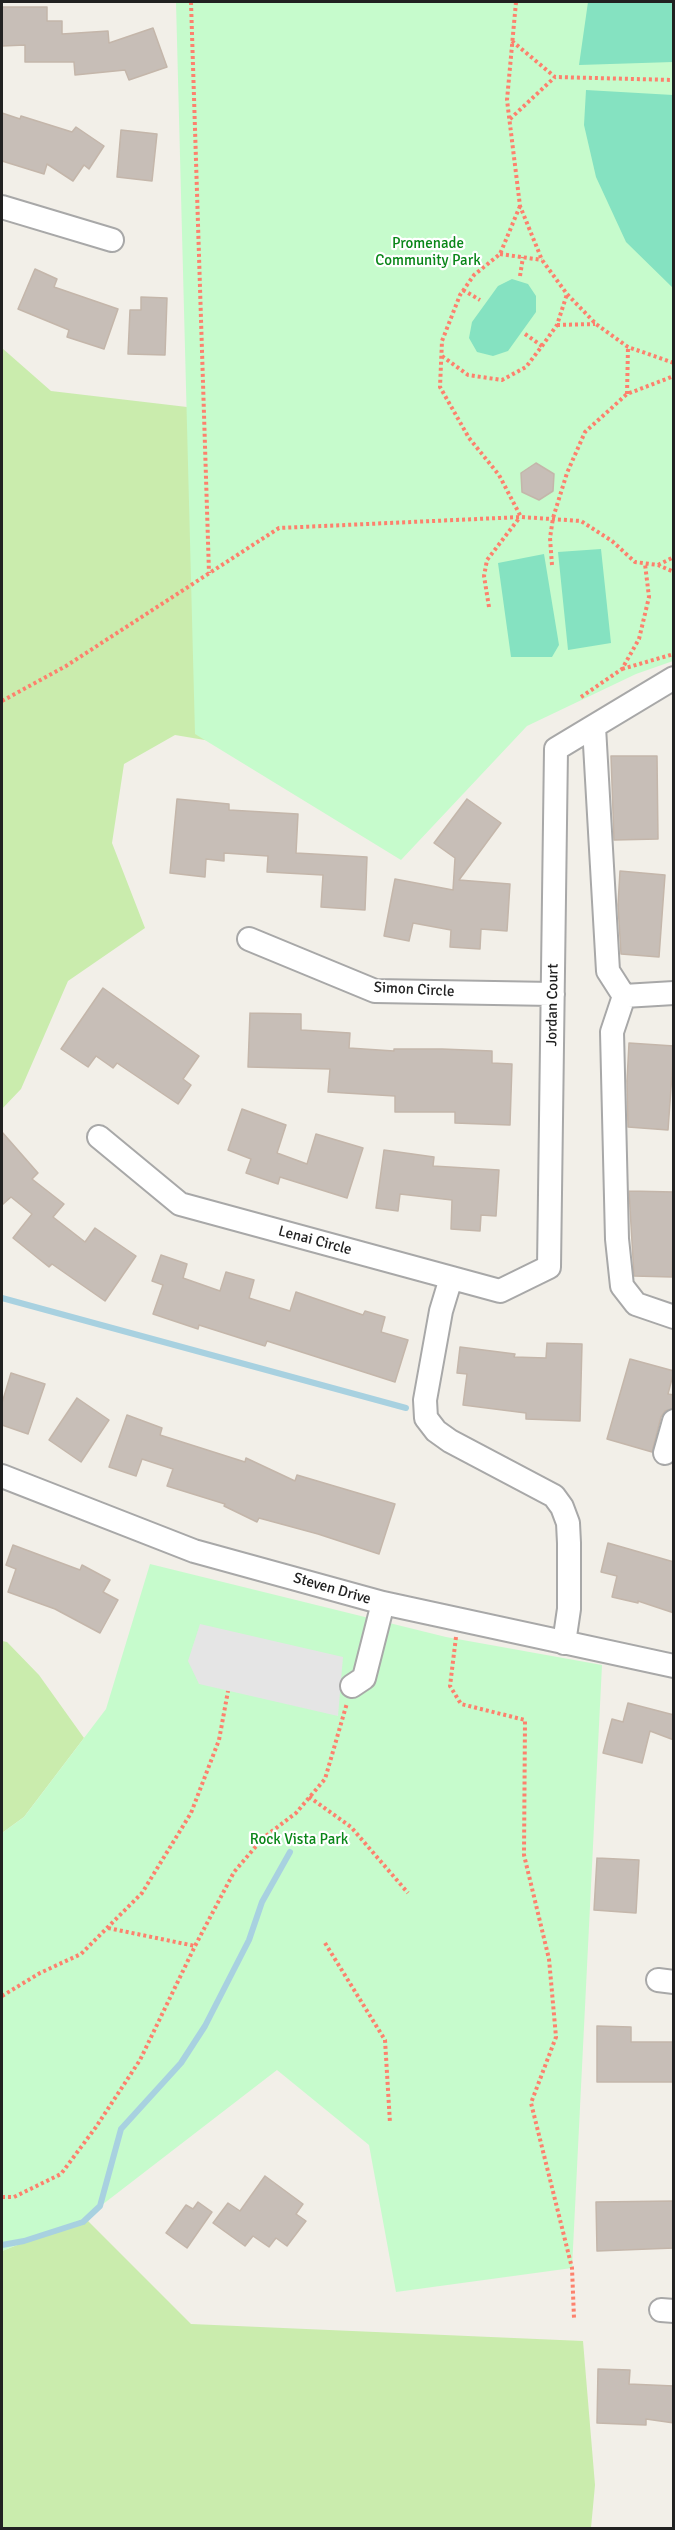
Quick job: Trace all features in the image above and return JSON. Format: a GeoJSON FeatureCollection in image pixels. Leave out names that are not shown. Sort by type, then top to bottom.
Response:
{"type":"FeatureCollection","features":[{"type":"Feature","properties":{"kind":"street"},"geometry":{"type":"LineString","coordinates":[[2,207],[112,240]]}},
{"type":"Feature","properties":{"kind":"street"},"geometry":{"type":"LineString","coordinates":[[624,996],[608,971],[594,727],[674,678]]}},
{"type":"Feature","properties":{"kind":"street","name":"Jordan Court"},"geometry":{"type":"LineString","coordinates":[[548,1267],[556,749],[594,727]]}},
{"type":"Feature","properties":{"kind":"street","name":"Simon Circle"},"geometry":{"type":"LineString","coordinates":[[249,939],[375,991],[553,994]]}},
{"type":"Feature","properties":{"kind":"street"},"geometry":{"type":"LineString","coordinates":[[624,996],[674,993]]}},
{"type":"Feature","properties":{"kind":"street"},"geometry":{"type":"LineString","coordinates":[[624,996],[612,1032],[617,1239],[622,1286],[636,1304],[674,1317]]}},
{"type":"Feature","properties":{"kind":"street","name":"Lenai Circle"},"geometry":{"type":"LineString","coordinates":[[99,1137],[180,1204],[500,1291],[548,1267]]}},
{"type":"Feature","properties":{"kind":"street"},"geometry":{"type":"LineString","coordinates":[[451,1278],[441,1311],[425,1401],[426,1418],[436,1431],[450,1442],[554,1497],[562,1506],[568,1522],[569,1543],[569,1609],[564,1642]]}},
{"type":"Feature","properties":{"kind":"street"},"geometry":{"type":"LineString","coordinates":[[665,1453],[674,1421]]}},
{"type":"Feature","properties":{"kind":"street","name":"Steven Drive"},"geometry":{"type":"LineString","coordinates":[[2,1476],[194,1551],[383,1603],[674,1666]]}},
{"type":"Feature","properties":{"kind":"street"},"geometry":{"type":"LineString","coordinates":[[352,1686],[364,1678],[383,1603]]}},
{"type":"Feature","properties":{"kind":"path"},"geometry":{"type":"LineString","coordinates":[[191,2],[209,573]]}},
{"type":"Feature","properties":{"kind":"path"},"geometry":{"type":"LineString","coordinates":[[516,2],[507,100],[520,206],[542,260],[567,294],[596,324],[628,347],[674,363]]}},
{"type":"Feature","properties":{"kind":"path"},"geometry":{"type":"LineString","coordinates":[[512,41],[555,77],[674,80]]}},
{"type":"Feature","properties":{"kind":"path"},"geometry":{"type":"LineString","coordinates":[[510,120],[555,77]]}},
{"type":"Feature","properties":{"kind":"path"},"geometry":{"type":"LineString","coordinates":[[520,206],[500,254],[474,275],[463,290],[442,341],[440,387],[470,438],[499,475],[520,516]]}},
{"type":"Feature","properties":{"kind":"path"},"geometry":{"type":"LineString","coordinates":[[500,254],[542,260]]}},
{"type":"Feature","properties":{"kind":"path"},"geometry":{"type":"LineString","coordinates":[[520,276],[523,257]]}},
{"type":"Feature","properties":{"kind":"path"},"geometry":{"type":"LineString","coordinates":[[463,290],[480,300]]}},
{"type":"Feature","properties":{"kind":"path"},"geometry":{"type":"LineString","coordinates":[[441,356],[468,375],[502,380],[526,367],[542,346],[557,325],[567,294]]}},
{"type":"Feature","properties":{"kind":"path"},"geometry":{"type":"LineString","coordinates":[[557,325],[596,324]]}},
{"type":"Feature","properties":{"kind":"path"},"geometry":{"type":"LineString","coordinates":[[525,334],[542,346]]}},
{"type":"Feature","properties":{"kind":"path"},"geometry":{"type":"LineString","coordinates":[[627,394],[628,347]]}},
{"type":"Feature","properties":{"kind":"path"},"geometry":{"type":"LineString","coordinates":[[552,565],[550,538],[553,518],[567,473],[585,432],[627,394],[674,376]]}},
{"type":"Feature","properties":{"kind":"path"},"geometry":{"type":"LineString","coordinates":[[489,607],[484,576],[487,560],[520,516]]}},
{"type":"Feature","properties":{"kind":"path"},"geometry":{"type":"LineString","coordinates":[[2,701],[66,666],[279,528],[520,516],[581,521],[612,541],[635,562],[658,565],[674,572]]}},
{"type":"Feature","properties":{"kind":"path"},"geometry":{"type":"LineString","coordinates":[[658,565],[674,557]]}},
{"type":"Feature","properties":{"kind":"path"},"geometry":{"type":"LineString","coordinates":[[622,669],[639,639],[649,597],[645,564]]}},
{"type":"Feature","properties":{"kind":"path"},"geometry":{"type":"LineString","coordinates":[[581,697],[622,669],[674,654]]}},
{"type":"Feature","properties":{"kind":"path"},"geometry":{"type":"LineString","coordinates":[[458,1620],[450,1686],[461,1704],[525,1720],[524,1855],[549,1959],[556,2037],[531,2103],[572,2268],[574,2318]]}},
{"type":"Feature","properties":{"kind":"path"},"geometry":{"type":"LineString","coordinates":[[2,2197],[14,2197],[62,2174],[96,2127],[140,2060],[234,1872],[263,1838],[296,1813],[325,1779],[352,1686]]}},
{"type":"Feature","properties":{"kind":"path"},"geometry":{"type":"LineString","coordinates":[[2,1996],[40,1973],[81,1953],[142,1893],[191,1813],[219,1740],[228,1691]]}},
{"type":"Feature","properties":{"kind":"path"},"geometry":{"type":"LineString","coordinates":[[309,1797],[351,1827],[408,1893]]}},
{"type":"Feature","properties":{"kind":"path"},"geometry":{"type":"LineString","coordinates":[[107,1928],[195,1946]]}},
{"type":"Feature","properties":{"kind":"path"},"geometry":{"type":"LineString","coordinates":[[326,1942],[385,2040],[390,2123]]}},
{"type":"Feature","properties":{"kind":"green space","name":"Promenade Community Park"},"geometry":{"type":"Polygon","coordinates":[[[176,2],[673,2],[673,661],[636,674],[527,726],[401,860],[195,734],[176,2]]]}},
{"type":"Feature","properties":{"kind":"green space"},"geometry":{"type":"Polygon","coordinates":[[[588,2],[673,2],[673,62],[579,65],[588,2]]]}},
{"type":"Feature","properties":{"kind":"green space"},"geometry":{"type":"Polygon","coordinates":[[[586,90],[673,95],[673,288],[626,242],[596,177],[584,125],[586,90]]]}},
{"type":"Feature","properties":{"kind":"green space"},"geometry":{"type":"Polygon","coordinates":[[[233,249],[264,750],[175,735],[124,764],[112,843],[145,928],[68,981],[21,1089],[2,1109],[2,348],[51,391],[187,407],[233,249]]]}},
{"type":"Feature","properties":{"kind":"green space"},"geometry":{"type":"Polygon","coordinates":[[[512,279],[528,284],[536,296],[536,312],[508,351],[493,356],[477,352],[469,338],[472,322],[498,286],[512,279]]]}},
{"type":"Feature","properties":{"kind":"green space"},"geometry":{"type":"Polygon","coordinates":[[[601,549],[611,643],[568,650],[558,552],[601,549]]]}},
{"type":"Feature","properties":{"kind":"green space"},"geometry":{"type":"Polygon","coordinates":[[[544,554],[559,645],[552,657],[511,657],[498,563],[544,554]]]}},
{"type":"Feature","properties":{"kind":"green space","name":"Rock Vista Park"},"geometry":{"type":"Polygon","coordinates":[[[150,1564],[446,1637],[602,1665],[572,2268],[396,2292],[369,2145],[277,2070],[85,2218],[2,2251],[2,1833],[24,1817],[106,1709],[150,1564]]]}},
{"type":"Feature","properties":{"kind":"green space"},"geometry":{"type":"Polygon","coordinates":[[[2,1641],[7,1642],[39,1675],[84,1738],[24,1817],[2,1833],[2,1641]]]}},
{"type":"Feature","properties":{"kind":"green space"},"geometry":{"type":"Polygon","coordinates":[[[85,2218],[191,2324],[583,2341],[595,2485],[591,2528],[2,2528],[2,2251],[85,2218]]]}},
{"type":"Feature","properties":{"kind":"shaded area"},"geometry":{"type":"Polygon","coordinates":[[[200,1624],[343,1657],[338,1716],[199,1684],[188,1661],[200,1624]]]}},
{"type":"Feature","properties":{"kind":"building"},"geometry":{"type":"Polygon","coordinates":[[[2,7],[47,7],[47,21],[62,21],[62,34],[108,31],[109,43],[153,28],[167,67],[129,80],[125,70],[75,75],[74,62],[25,62],[25,45],[2,46],[2,7]]]}},
{"type":"Feature","properties":{"kind":"building"},"geometry":{"type":"Polygon","coordinates":[[[2,113],[20,119],[21,116],[72,132],[76,127],[104,146],[89,169],[84,165],[73,181],[47,164],[44,174],[2,161],[2,113]]]}},
{"type":"Feature","properties":{"kind":"building"},"geometry":{"type":"Polygon","coordinates":[[[121,130],[157,134],[152,181],[117,177],[121,130]]]}},
{"type":"Feature","properties":{"kind":"building"},"geometry":{"type":"Polygon","coordinates":[[[35,269],[57,279],[54,287],[118,309],[104,349],[67,337],[69,330],[18,309],[35,269]]]}},
{"type":"Feature","properties":{"kind":"building"},"geometry":{"type":"Polygon","coordinates":[[[141,297],[167,298],[165,355],[128,354],[130,310],[141,310],[141,297]]]}},
{"type":"Feature","properties":{"kind":"building"},"geometry":{"type":"Polygon","coordinates":[[[536,463],[554,474],[553,491],[539,500],[522,492],[521,473],[536,463]]]}},
{"type":"Feature","properties":{"kind":"building"},"geometry":{"type":"Polygon","coordinates":[[[611,756],[657,756],[658,839],[614,840],[611,756]]]}},
{"type":"Feature","properties":{"kind":"building"},"geometry":{"type":"Polygon","coordinates":[[[177,799],[229,804],[229,810],[298,814],[296,853],[367,857],[365,910],[321,907],[323,875],[267,872],[268,856],[224,853],[224,861],[206,859],[205,877],[170,873],[177,799]]]}},
{"type":"Feature","properties":{"kind":"building"},"geometry":{"type":"Polygon","coordinates":[[[467,799],[501,823],[459,880],[510,884],[507,931],[481,929],[480,949],[450,947],[451,930],[413,923],[409,941],[384,936],[395,879],[453,890],[455,858],[434,843],[467,799]]]}},
{"type":"Feature","properties":{"kind":"building"},"geometry":{"type":"Polygon","coordinates":[[[620,871],[665,875],[659,957],[621,954],[618,905],[620,871]]]}},
{"type":"Feature","properties":{"kind":"building"},"geometry":{"type":"Polygon","coordinates":[[[103,988],[199,1056],[183,1079],[191,1085],[178,1104],[117,1063],[113,1068],[96,1056],[88,1067],[61,1049],[103,988]]]}},
{"type":"Feature","properties":{"kind":"building"},"geometry":{"type":"Polygon","coordinates":[[[250,1013],[301,1014],[301,1030],[350,1033],[349,1048],[394,1051],[394,1049],[492,1051],[492,1063],[512,1064],[510,1125],[455,1123],[455,1112],[395,1112],[395,1096],[328,1092],[330,1069],[248,1067],[250,1013]]]}},
{"type":"Feature","properties":{"kind":"building"},"geometry":{"type":"Polygon","coordinates":[[[629,1043],[674,1046],[668,1130],[628,1127],[629,1043]]]}},
{"type":"Feature","properties":{"kind":"building"},"geometry":{"type":"Polygon","coordinates":[[[242,1109],[286,1125],[277,1153],[307,1164],[316,1134],[363,1148],[347,1198],[280,1177],[278,1184],[246,1173],[251,1159],[228,1150],[242,1109]]]}},
{"type":"Feature","properties":{"kind":"building"},"geometry":{"type":"Polygon","coordinates":[[[2,1132],[38,1173],[32,1179],[64,1204],[53,1217],[85,1242],[95,1228],[136,1256],[105,1301],[52,1264],[49,1267],[13,1238],[32,1214],[11,1197],[2,1205],[2,1132]]]}},
{"type":"Feature","properties":{"kind":"building"},"geometry":{"type":"Polygon","coordinates":[[[384,1150],[434,1157],[433,1166],[499,1170],[496,1216],[481,1215],[480,1231],[451,1229],[452,1200],[400,1194],[398,1211],[376,1208],[384,1150]]]}},
{"type":"Feature","properties":{"kind":"building"},"geometry":{"type":"Polygon","coordinates":[[[629,1191],[674,1192],[672,1277],[634,1276],[629,1191]]]}},
{"type":"Feature","properties":{"kind":"building"},"geometry":{"type":"Polygon","coordinates":[[[161,1255],[187,1264],[183,1278],[220,1291],[226,1272],[254,1280],[249,1298],[290,1311],[296,1292],[363,1315],[365,1311],[385,1317],[381,1332],[408,1340],[395,1382],[267,1341],[265,1346],[199,1325],[198,1329],[153,1314],[163,1285],[152,1281],[161,1255]]]}},
{"type":"Feature","properties":{"kind":"building"},"geometry":{"type":"Polygon","coordinates":[[[547,1343],[582,1344],[580,1421],[526,1419],[526,1413],[463,1405],[467,1374],[457,1373],[460,1347],[515,1354],[514,1357],[546,1358],[547,1343]]]}},
{"type":"Feature","properties":{"kind":"building"},"geometry":{"type":"Polygon","coordinates":[[[630,1359],[674,1371],[668,1394],[674,1395],[674,1408],[665,1411],[661,1417],[652,1452],[607,1439],[630,1359]]]}},
{"type":"Feature","properties":{"kind":"building"},"geometry":{"type":"Polygon","coordinates":[[[11,1373],[45,1384],[28,1434],[2,1425],[2,1403],[11,1373]]]}},
{"type":"Feature","properties":{"kind":"building"},"geometry":{"type":"Polygon","coordinates":[[[77,1398],[109,1420],[81,1462],[49,1440],[77,1398]]]}},
{"type":"Feature","properties":{"kind":"building"},"geometry":{"type":"Polygon","coordinates":[[[127,1415],[162,1428],[160,1435],[245,1462],[246,1458],[295,1481],[297,1475],[395,1504],[379,1554],[259,1518],[257,1522],[224,1506],[225,1504],[167,1486],[173,1469],[142,1459],[136,1476],[109,1467],[127,1415]]]}},
{"type":"Feature","properties":{"kind":"building"},"geometry":{"type":"Polygon","coordinates":[[[608,1543],[674,1562],[674,1613],[638,1601],[638,1603],[612,1597],[617,1576],[601,1572],[608,1543]]]}},
{"type":"Feature","properties":{"kind":"building"},"geometry":{"type":"Polygon","coordinates":[[[13,1545],[80,1570],[82,1565],[110,1580],[103,1592],[118,1600],[100,1633],[55,1609],[8,1592],[16,1569],[6,1565],[13,1545]]]}},
{"type":"Feature","properties":{"kind":"building"},"geometry":{"type":"Polygon","coordinates":[[[628,1703],[674,1715],[674,1740],[650,1731],[642,1763],[603,1753],[612,1719],[623,1722],[628,1703]]]}},
{"type":"Feature","properties":{"kind":"building"},"geometry":{"type":"Polygon","coordinates":[[[597,1858],[639,1860],[636,1913],[594,1910],[597,1858]]]}},
{"type":"Feature","properties":{"kind":"building"},"geometry":{"type":"Polygon","coordinates":[[[597,2026],[631,2027],[631,2042],[674,2042],[674,2082],[597,2082],[597,2026]]]}},
{"type":"Feature","properties":{"kind":"building"},"geometry":{"type":"Polygon","coordinates":[[[265,2176],[303,2204],[296,2214],[306,2221],[287,2246],[276,2238],[269,2247],[253,2236],[245,2246],[213,2223],[228,2203],[240,2211],[265,2176]]]}},
{"type":"Feature","properties":{"kind":"building"},"geometry":{"type":"Polygon","coordinates":[[[674,2201],[674,2248],[597,2251],[596,2202],[674,2201]]]}},
{"type":"Feature","properties":{"kind":"building"},"geometry":{"type":"Polygon","coordinates":[[[198,2202],[212,2212],[187,2248],[166,2233],[186,2205],[193,2209],[198,2202]]]}},
{"type":"Feature","properties":{"kind":"building"},"geometry":{"type":"Polygon","coordinates":[[[598,2369],[630,2370],[629,2384],[674,2386],[674,2423],[646,2419],[646,2425],[597,2423],[598,2369]]]}},
{"type":"Feature","properties":{"kind":"waterway"},"geometry":{"type":"LineString","coordinates":[[2,1298],[406,1408]]}},
{"type":"Feature","properties":{"kind":"waterway"},"geometry":{"type":"LineString","coordinates":[[2,2245],[24,2241],[83,2222],[100,2206],[121,2129],[181,2063],[205,2026],[249,1940],[262,1902],[290,1852]]}}]}
